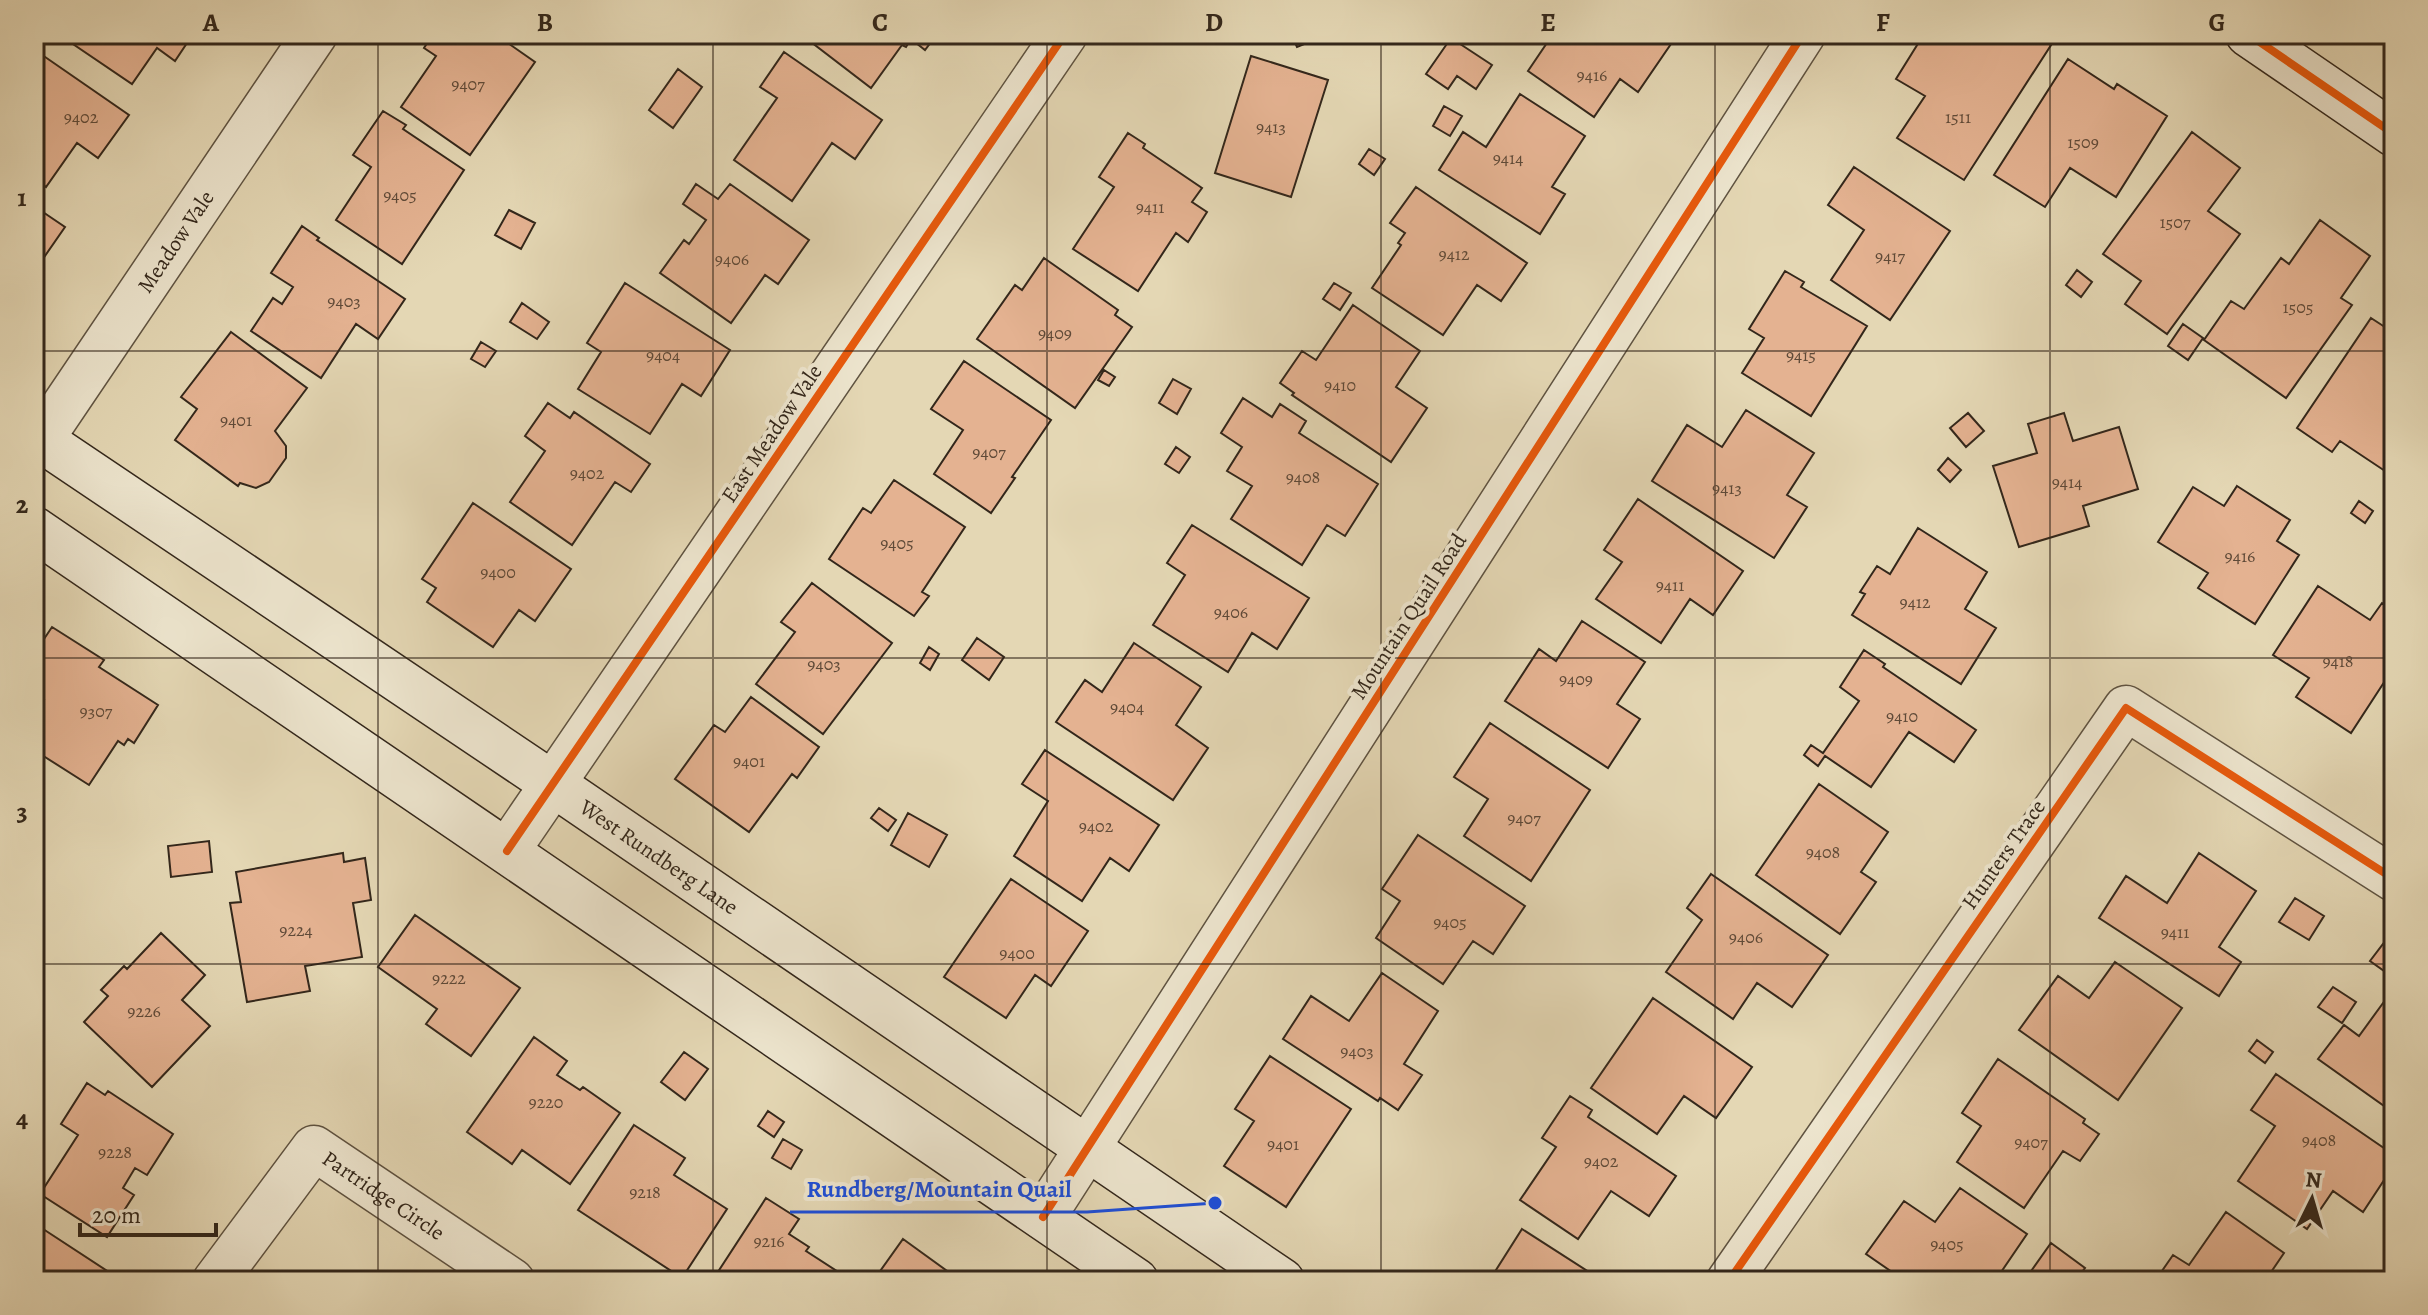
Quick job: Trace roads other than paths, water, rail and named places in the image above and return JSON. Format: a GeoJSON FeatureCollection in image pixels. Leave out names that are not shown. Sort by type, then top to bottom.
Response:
{"type":"FeatureCollection","features":[{"type":"Feature","properties":{"kind":"street","name":"Meadow Vale"},"geometry":{"type":"LineString","coordinates":[[36,442],[315,34]]}},
{"type":"Feature","properties":{"kind":"street","name":"East Meadow Vale"},"geometry":{"type":"LineString","coordinates":[[507,851],[1065,34]]}},
{"type":"Feature","properties":{"kind":"street","name":"Mountain Quail Road"},"geometry":{"type":"LineString","coordinates":[[1043,1217],[1803,34]]}},
{"type":"Feature","properties":{"kind":"street"},"geometry":{"type":"LineString","coordinates":[[2248,34],[2394,134]]}},
{"type":"Feature","properties":{"kind":"street","name":"West Rundberg Lane"},"geometry":{"type":"LineString","coordinates":[[36,442],[553,784],[1282,1281]]}},
{"type":"Feature","properties":{"kind":"street"},"geometry":{"type":"LineString","coordinates":[[34,529],[1136,1281]]}},
{"type":"Feature","properties":{"kind":"street","name":"Hunters Trace"},"geometry":{"type":"LineString","coordinates":[[1729,1281],[2126,708],[2394,879]]}},
{"type":"Feature","properties":{"kind":"street","name":"Partridge Circle"},"geometry":{"type":"LineString","coordinates":[[215,1281],[314,1148],[512,1281]]}},
{"type":"Feature","properties":{"kind":"place","name":"Rundberg/Mountain Quail"},"geometry":{"type":"Point","coordinates":[1215,1203]}}]}
